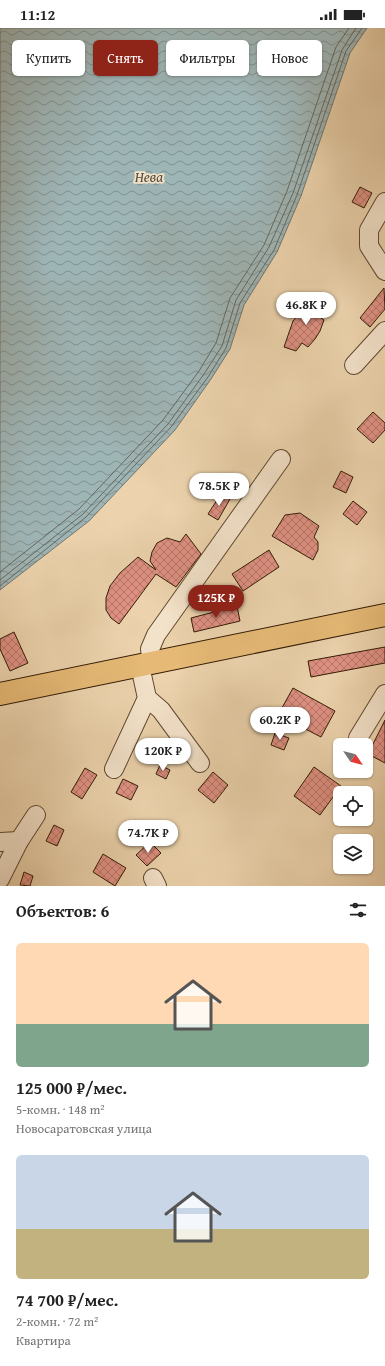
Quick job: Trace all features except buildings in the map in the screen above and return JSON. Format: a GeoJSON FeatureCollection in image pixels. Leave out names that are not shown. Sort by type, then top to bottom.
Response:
{"type":"FeatureCollection","features":[{"type":"Feature","properties":{"kind":"main road"},"geometry":{"type":"LineString","coordinates":[[0,694],[385,616]]}},
{"type":"Feature","properties":{"kind":"street"},"geometry":{"type":"LineString","coordinates":[[385,202],[369,230],[369,246],[385,271]]}},
{"type":"Feature","properties":{"kind":"street"},"geometry":{"type":"LineString","coordinates":[[354,365],[384,334]]}},
{"type":"Feature","properties":{"kind":"street"},"geometry":{"type":"LineString","coordinates":[[114,769],[147,698],[146,664],[156,635],[281,459]]}},
{"type":"Feature","properties":{"kind":"street"},"geometry":{"type":"LineString","coordinates":[[358,738],[385,694]]}},
{"type":"Feature","properties":{"kind":"street"},"geometry":{"type":"LineString","coordinates":[[147,698],[161,710],[200,763]]}},
{"type":"Feature","properties":{"kind":"street"},"geometry":{"type":"LineString","coordinates":[[0,879],[19,841],[36,815]]}},
{"type":"Feature","properties":{"kind":"street"},"geometry":{"type":"LineString","coordinates":[[0,842],[19,841]]}},
{"type":"Feature","properties":{"kind":"water","name":"Нева"},"geometry":{"type":"Polygon","coordinates":[[[0,28],[367,28],[350,53],[301,196],[277,252],[244,305],[230,349],[211,379],[175,430],[89,521],[0,590],[0,28]]]}}]}
